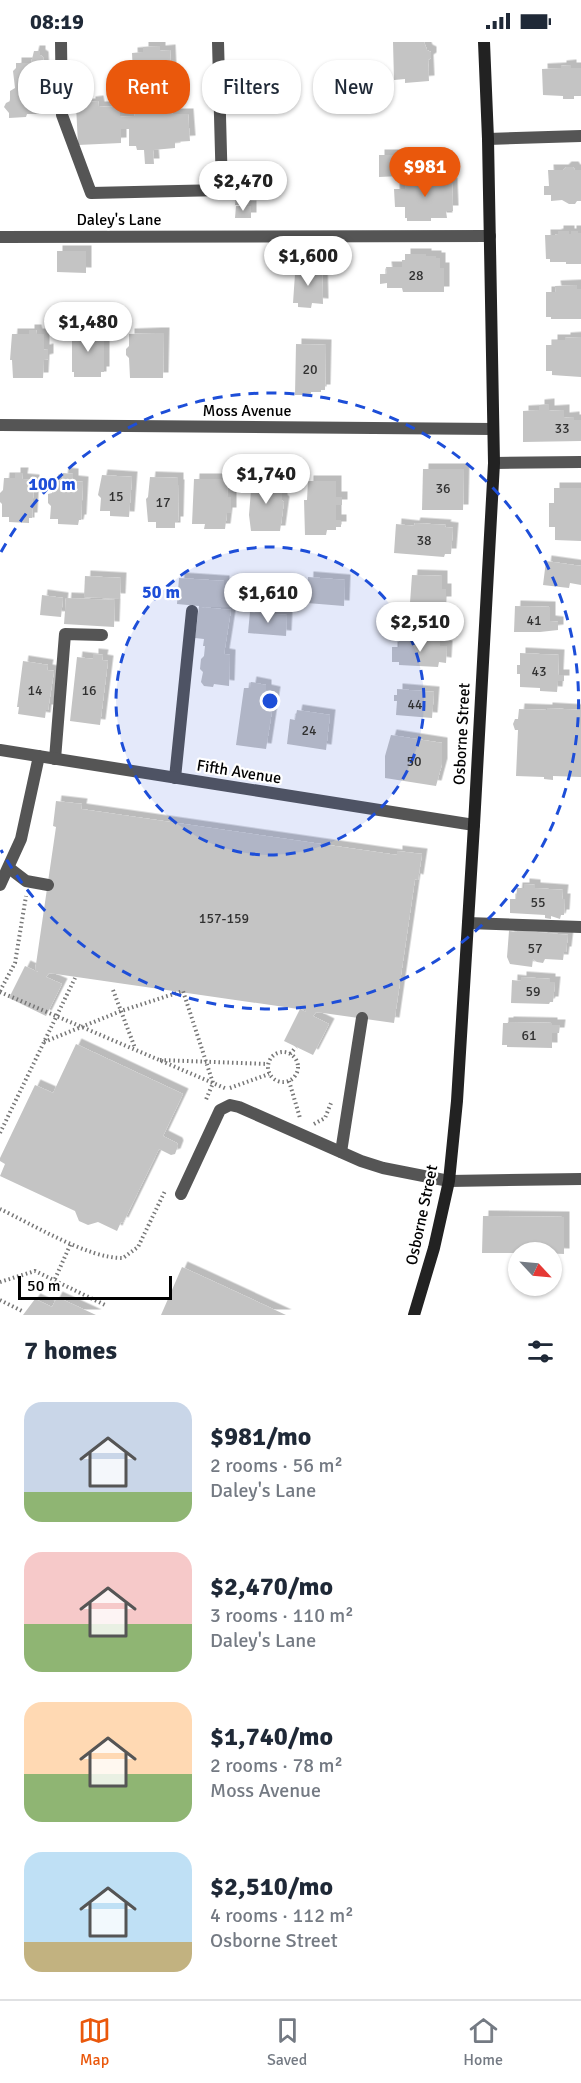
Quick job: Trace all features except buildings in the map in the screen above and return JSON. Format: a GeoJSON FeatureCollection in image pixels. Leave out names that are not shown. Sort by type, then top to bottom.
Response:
{"type":"FeatureCollection","features":[{"type":"Feature","properties":{"kind":"main road","name":"Osborne Street"},"geometry":{"type":"LineString","coordinates":[[414,1315],[434,1248],[449,1182],[468,922],[494,464],[484,42]]}},
{"type":"Feature","properties":{"kind":"street"},"geometry":{"type":"LineString","coordinates":[[62,42],[62,115],[91,193],[222,190],[218,42]]}},
{"type":"Feature","properties":{"kind":"street"},"geometry":{"type":"LineString","coordinates":[[488,139],[581,136]]}},
{"type":"Feature","properties":{"kind":"street","name":"Daley's Lane"},"geometry":{"type":"LineString","coordinates":[[0,237],[489,236]]}},
{"type":"Feature","properties":{"kind":"street","name":"Moss Avenue"},"geometry":{"type":"LineString","coordinates":[[0,425],[493,429]]}},
{"type":"Feature","properties":{"kind":"street"},"geometry":{"type":"LineString","coordinates":[[494,464],[581,462]]}},
{"type":"Feature","properties":{"kind":"street"},"geometry":{"type":"LineString","coordinates":[[175,778],[192,611]]}},
{"type":"Feature","properties":{"kind":"street"},"geometry":{"type":"LineString","coordinates":[[55,759],[65,634],[102,636]]}},
{"type":"Feature","properties":{"kind":"street","name":"Fifth Avenue"},"geometry":{"type":"LineString","coordinates":[[0,750],[474,825]]}},
{"type":"Feature","properties":{"kind":"street"},"geometry":{"type":"LineString","coordinates":[[0,885],[21,839],[39,756]]}},
{"type":"Feature","properties":{"kind":"street"},"geometry":{"type":"LineString","coordinates":[[9,868],[26,881],[48,885]]}},
{"type":"Feature","properties":{"kind":"street"},"geometry":{"type":"LineString","coordinates":[[468,922],[581,927]]}},
{"type":"Feature","properties":{"kind":"street"},"geometry":{"type":"LineString","coordinates":[[341,1152],[362,1018]]}},
{"type":"Feature","properties":{"kind":"street"},"geometry":{"type":"LineString","coordinates":[[181,1194],[220,1110],[230,1105],[382,1168],[449,1182],[581,1179]]}},
{"type":"Feature","properties":{"kind":"path"},"geometry":{"type":"LineString","coordinates":[[26,881],[15,963],[0,992],[238,1094]]}},
{"type":"Feature","properties":{"kind":"path"},"geometry":{"type":"LineString","coordinates":[[0,1133],[75,978]]}},
{"type":"Feature","properties":{"kind":"path"},"geometry":{"type":"LineString","coordinates":[[113,990],[135,1050]]}},
{"type":"Feature","properties":{"kind":"path"},"geometry":{"type":"LineString","coordinates":[[44,1042],[121,1011],[183,991],[205,1061]]}},
{"type":"Feature","properties":{"kind":"path"},"geometry":{"type":"LineString","coordinates":[[290,1054],[297,1047]]}},
{"type":"Feature","properties":{"kind":"path"},"geometry":{"type":"LineString","coordinates":[[276,1053],[290,1054],[295,1058],[298,1068],[294,1078],[280,1083],[269,1074],[267,1064],[276,1053]]}},
{"type":"Feature","properties":{"kind":"path"},"geometry":{"type":"LineString","coordinates":[[157,1059],[267,1064]]}},
{"type":"Feature","properties":{"kind":"path"},"geometry":{"type":"LineString","coordinates":[[227,1089],[269,1074]]}},
{"type":"Feature","properties":{"kind":"path"},"geometry":{"type":"LineString","coordinates":[[289,1081],[301,1121],[290,1116]]}},
{"type":"Feature","properties":{"kind":"path"},"geometry":{"type":"LineString","coordinates":[[308,1124],[317,1124],[326,1118],[332,1094]]}},
{"type":"Feature","properties":{"kind":"path"},"geometry":{"type":"LineString","coordinates":[[0,1209],[102,1257],[123,1258],[138,1247],[144,1237]]}},
{"type":"Feature","properties":{"kind":"path"},"geometry":{"type":"LineString","coordinates":[[55,1279],[71,1243]]}},
{"type":"Feature","properties":{"kind":"path"},"geometry":{"type":"LineString","coordinates":[[0,1282],[35,1271],[105,1305]]}},
{"type":"Feature","properties":{"kind":"path"},"geometry":{"type":"LineString","coordinates":[[0,1300],[24,1311]]}}]}
